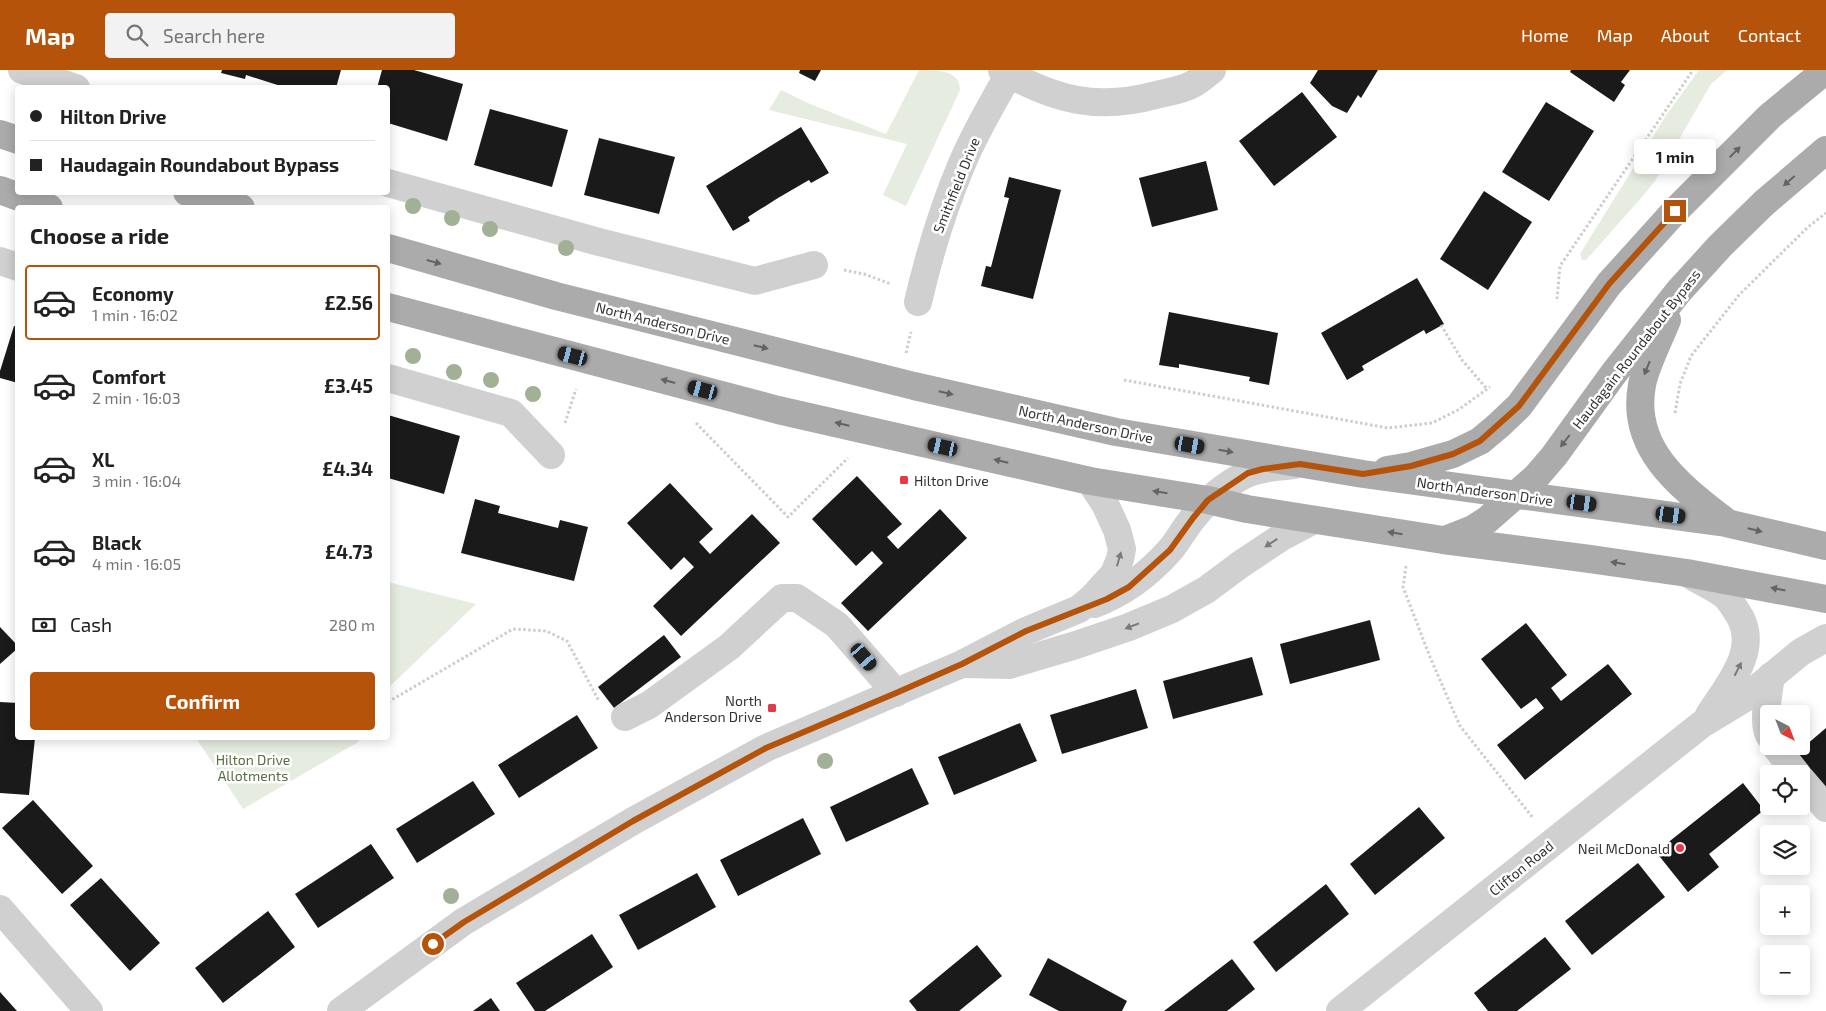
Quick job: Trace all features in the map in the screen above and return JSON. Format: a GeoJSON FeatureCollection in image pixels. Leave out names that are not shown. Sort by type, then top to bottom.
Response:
{"type":"FeatureCollection","features":[{"type":"Feature","properties":{"kind":"main road"},"geometry":{"type":"LineString","coordinates":[[1363,474],[1411,466],[1453,454],[1480,441],[1499,425],[1519,406],[1609,284],[1675,211],[1770,116],[1826,70]]}},
{"type":"Feature","properties":{"kind":"main road"},"geometry":{"type":"LineString","coordinates":[[0,134],[15,139]]}},
{"type":"Feature","properties":{"kind":"main road","name":"Haudagain Roundabout Bypass"},"geometry":{"type":"LineString","coordinates":[[1443,540],[1473,529],[1487,520],[1536,477],[1554,456],[1614,373],[1679,291],[1720,246],[1764,203],[1826,150]]}},
{"type":"Feature","properties":{"kind":"main road"},"geometry":{"type":"LineString","coordinates":[[0,190],[41,205]]}},
{"type":"Feature","properties":{"kind":"main road"},"geometry":{"type":"LineString","coordinates":[[197,195],[231,205]]}},
{"type":"Feature","properties":{"kind":"main road","name":"North Anderson Drive"},"geometry":{"type":"LineString","coordinates":[[390,249],[556,296],[914,386],[1116,432],[1363,474],[1726,523],[1826,546]]}},
{"type":"Feature","properties":{"kind":"main road"},"geometry":{"type":"LineString","coordinates":[[1679,291],[1642,382],[1642,418],[1649,445],[1661,465],[1694,497],[1726,523]]}},
{"type":"Feature","properties":{"kind":"main road"},"geometry":{"type":"LineString","coordinates":[[390,308],[778,410],[1090,481],[1208,500],[1247,509],[1443,540],[1687,573],[1826,599]]}},
{"type":"Feature","properties":{"kind":"street"},"geometry":{"type":"LineString","coordinates":[[22,70],[67,85]]}},
{"type":"Feature","properties":{"kind":"street","name":"Smithfield Drive"},"geometry":{"type":"LineString","coordinates":[[918,302],[930,251],[958,173],[1005,72],[1044,91],[1072,100],[1108,103],[1136,100],[1192,85],[1212,70]]}},
{"type":"Feature","properties":{"kind":"street"},"geometry":{"type":"LineString","coordinates":[[390,184],[599,242],[755,281],[814,265]]}},
{"type":"Feature","properties":{"kind":"street"},"geometry":{"type":"LineString","coordinates":[[0,261],[15,266]]}},
{"type":"Feature","properties":{"kind":"street"},"geometry":{"type":"LineString","coordinates":[[390,379],[511,413],[551,455]]}},
{"type":"Feature","properties":{"kind":"street"},"geometry":{"type":"LineString","coordinates":[[340,1011],[464,922],[633,821],[766,748],[962,664],[1026,631],[1107,599],[1129,587],[1170,550],[1208,500],[1248,473],[1300,464]]}},
{"type":"Feature","properties":{"kind":"street"},"geometry":{"type":"LineString","coordinates":[[1078,609],[1092,598],[1114,574],[1122,549],[1117,530],[1105,504],[1090,481]]}},
{"type":"Feature","properties":{"kind":"street"},"geometry":{"type":"LineString","coordinates":[[962,664],[1009,665],[1076,646],[1138,624],[1172,609],[1206,590],[1280,538],[1314,520]]}},
{"type":"Feature","properties":{"kind":"street","name":"Clifton Road"},"geometry":{"type":"LineString","coordinates":[[1687,573],[1724,595],[1740,616],[1747,639],[1746,649],[1730,683],[1702,724]]}},
{"type":"Feature","properties":{"kind":"street"},"geometry":{"type":"LineString","coordinates":[[625,717],[649,705],[729,646],[782,598],[798,598],[837,625],[896,693]]}},
{"type":"Feature","properties":{"kind":"street","name":"Clifton Road"},"geometry":{"type":"LineString","coordinates":[[1340,1011],[1702,724],[1745,698],[1801,652],[1826,638]]}},
{"type":"Feature","properties":{"kind":"street"},"geometry":{"type":"LineString","coordinates":[[1767,705],[1771,676]]}},
{"type":"Feature","properties":{"kind":"street"},"geometry":{"type":"LineString","coordinates":[[1782,755],[1790,765]]}},
{"type":"Feature","properties":{"kind":"street"},"geometry":{"type":"LineString","coordinates":[[1810,789],[1826,808]]}},
{"type":"Feature","properties":{"kind":"street"},"geometry":{"type":"LineString","coordinates":[[0,910],[89,1011]]}},
{"type":"Feature","properties":{"kind":"path"},"geometry":{"type":"LineString","coordinates":[[1552,307],[1557,299],[1560,266],[1693,70]]}},
{"type":"Feature","properties":{"kind":"path"},"geometry":{"type":"LineString","coordinates":[[1675,413],[1680,384],[1691,356],[1739,295],[1808,227],[1826,213]]}},
{"type":"Feature","properties":{"kind":"path"},"geometry":{"type":"LineString","coordinates":[[864,274],[892,284]]}},
{"type":"Feature","properties":{"kind":"path"},"geometry":{"type":"LineString","coordinates":[[1441,326],[1462,360],[1486,389]]}},
{"type":"Feature","properties":{"kind":"path"},"geometry":{"type":"LineString","coordinates":[[1124,380],[1388,428],[1432,423],[1458,410],[1493,385]]}},
{"type":"Feature","properties":{"kind":"path"},"geometry":{"type":"LineString","coordinates":[[569,413],[576,388]]}},
{"type":"Feature","properties":{"kind":"path"},"geometry":{"type":"LineString","coordinates":[[690,417],[788,517],[852,454]]}},
{"type":"Feature","properties":{"kind":"path"},"geometry":{"type":"LineString","coordinates":[[1406,561],[1403,587],[1430,657],[1460,726],[1553,842]]}},
{"type":"Feature","properties":{"kind":"path"},"geometry":{"type":"LineString","coordinates":[[390,701],[513,628],[546,631],[567,640],[603,710],[625,717]]}},
{"type":"Feature","properties":{"kind":"green space"},"geometry":{"type":"Polygon","coordinates":[[[919,70],[947,72],[956,78],[960,90],[906,206],[883,195],[907,144],[769,110],[781,90],[810,104],[886,134],[919,70]]]}},
{"type":"Feature","properties":{"kind":"green space"},"geometry":{"type":"Polygon","coordinates":[[[1699,70],[1727,70],[1711,84],[1655,181],[1586,260],[1582,260],[1580,254],[1665,117],[1699,70]]]}},
{"type":"Feature","properties":{"kind":"green space"},"geometry":{"type":"Polygon","coordinates":[[[390,582],[476,604],[390,686],[390,582]]]}},
{"type":"Feature","properties":{"kind":"green space","name":"Hilton Drive Allotments"},"geometry":{"type":"Polygon","coordinates":[[[197,740],[358,740],[358,742],[243,809],[197,740]]]}},
{"type":"Feature","properties":{"kind":"building"},"geometry":{"type":"Polygon","coordinates":[[[222,70],[341,70],[337,85],[278,85],[246,75],[245,79],[221,73],[222,70]]]}},
{"type":"Feature","properties":{"kind":"building"},"geometry":{"type":"Polygon","coordinates":[[[382,70],[414,70],[463,84],[447,141],[390,124],[390,85],[378,85],[382,70]]]}},
{"type":"Feature","properties":{"kind":"building"},"geometry":{"type":"Polygon","coordinates":[[[800,70],[821,70],[815,81],[799,73],[800,70]]]}},
{"type":"Feature","properties":{"kind":"building"},"geometry":{"type":"Polygon","coordinates":[[[1318,70],[1378,70],[1361,98],[1358,95],[1347,113],[1332,106],[1310,83],[1318,70]]]}},
{"type":"Feature","properties":{"kind":"building"},"geometry":{"type":"Polygon","coordinates":[[[1571,70],[1630,70],[1621,82],[1625,85],[1614,102],[1570,72],[1571,70]]]}},
{"type":"Feature","properties":{"kind":"building"},"geometry":{"type":"Polygon","coordinates":[[[1302,92],[1337,137],[1274,186],[1239,141],[1302,92]]]}},
{"type":"Feature","properties":{"kind":"building"},"geometry":{"type":"Polygon","coordinates":[[[1546,102],[1594,131],[1549,201],[1502,172],[1546,102]]]}},
{"type":"Feature","properties":{"kind":"building"},"geometry":{"type":"Polygon","coordinates":[[[490,109],[568,130],[552,187],[474,165],[490,109]]]}},
{"type":"Feature","properties":{"kind":"building"},"geometry":{"type":"Polygon","coordinates":[[[801,127],[829,173],[811,183],[809,180],[778,198],[748,217],[750,221],[733,231],[706,186],[801,127]]]}},
{"type":"Feature","properties":{"kind":"building"},"geometry":{"type":"Polygon","coordinates":[[[599,138],[675,157],[659,214],[584,195],[599,138]]]}},
{"type":"Feature","properties":{"kind":"building"},"geometry":{"type":"Polygon","coordinates":[[[1206,161],[1218,210],[1152,227],[1139,178],[1206,161]]]}},
{"type":"Feature","properties":{"kind":"building"},"geometry":{"type":"Polygon","coordinates":[[[1009,177],[1061,190],[1033,299],[981,286],[986,266],[991,267],[1009,198],[1004,197],[1009,177]]]}},
{"type":"Feature","properties":{"kind":"building"},"geometry":{"type":"Polygon","coordinates":[[[1484,191],[1532,222],[1488,290],[1440,259],[1484,191]]]}},
{"type":"Feature","properties":{"kind":"building"},"geometry":{"type":"Polygon","coordinates":[[[1417,278],[1444,324],[1426,334],[1424,330],[1362,366],[1364,370],[1347,380],[1321,333],[1417,278]]]}},
{"type":"Feature","properties":{"kind":"building"},"geometry":{"type":"Polygon","coordinates":[[[1169,312],[1278,333],[1269,385],[1249,381],[1250,377],[1179,364],[1179,368],[1159,365],[1169,312]]]}},
{"type":"Feature","properties":{"kind":"building"},"geometry":{"type":"Polygon","coordinates":[[[15,326],[15,382],[0,378],[0,371],[15,326]]]}},
{"type":"Feature","properties":{"kind":"building"},"geometry":{"type":"Polygon","coordinates":[[[390,416],[460,436],[444,494],[390,479],[390,416]]]}},
{"type":"Feature","properties":{"kind":"building"},"geometry":{"type":"Polygon","coordinates":[[[857,476],[902,524],[887,537],[898,549],[940,509],[967,538],[868,631],[841,603],[883,563],[872,551],[856,566],[812,519],[857,476]]]}},
{"type":"Feature","properties":{"kind":"building"},"geometry":{"type":"Polygon","coordinates":[[[670,483],[713,529],[699,542],[710,554],[752,514],[780,543],[681,636],[653,606],[694,567],[684,557],[671,570],[627,523],[670,483]]]}},
{"type":"Feature","properties":{"kind":"building"},"geometry":{"type":"Polygon","coordinates":[[[475,499],[500,506],[498,513],[558,528],[560,520],[588,527],[574,581],[461,553],[475,499]]]}},
{"type":"Feature","properties":{"kind":"building"},"geometry":{"type":"Polygon","coordinates":[[[1370,620],[1380,660],[1290,684],[1280,644],[1370,620]]]}},
{"type":"Feature","properties":{"kind":"building"},"geometry":{"type":"Polygon","coordinates":[[[1526,623],[1567,675],[1551,688],[1561,701],[1608,664],[1632,694],[1525,780],[1497,745],[1544,708],[1536,698],[1521,709],[1481,659],[1526,623]]]}},
{"type":"Feature","properties":{"kind":"building"},"geometry":{"type":"Polygon","coordinates":[[[0,627],[15,643],[15,651],[0,664],[0,627]]]}},
{"type":"Feature","properties":{"kind":"building"},"geometry":{"type":"Polygon","coordinates":[[[664,635],[681,657],[614,708],[598,687],[664,635]]]}},
{"type":"Feature","properties":{"kind":"building"},"geometry":{"type":"Polygon","coordinates":[[[1252,657],[1263,695],[1173,719],[1163,681],[1252,657]]]}},
{"type":"Feature","properties":{"kind":"building"},"geometry":{"type":"Polygon","coordinates":[[[1136,689],[1148,728],[1062,754],[1050,715],[1136,689]]]}},
{"type":"Feature","properties":{"kind":"building"},"geometry":{"type":"Polygon","coordinates":[[[0,702],[15,703],[15,740],[35,740],[29,795],[0,793],[0,702]]]}},
{"type":"Feature","properties":{"kind":"building"},"geometry":{"type":"Polygon","coordinates":[[[577,715],[598,748],[519,798],[498,765],[577,715]]]}},
{"type":"Feature","properties":{"kind":"building"},"geometry":{"type":"Polygon","coordinates":[[[1020,723],[1037,761],[954,795],[938,757],[1020,723]]]}},
{"type":"Feature","properties":{"kind":"building"},"geometry":{"type":"Polygon","coordinates":[[[1826,728],[1826,795],[1810,776],[1810,765],[1801,765],[1793,756],[1810,755],[1810,742],[1826,728]]]}},
{"type":"Feature","properties":{"kind":"building"},"geometry":{"type":"Polygon","coordinates":[[[912,768],[929,804],[846,842],[830,807],[912,768]]]}},
{"type":"Feature","properties":{"kind":"building"},"geometry":{"type":"Polygon","coordinates":[[[473,781],[495,814],[417,863],[396,829],[473,781]]]}},
{"type":"Feature","properties":{"kind":"building"},"geometry":{"type":"Polygon","coordinates":[[[1743,783],[1760,805],[1760,813],[1709,854],[1719,867],[1688,892],[1656,852],[1743,783]]]}},
{"type":"Feature","properties":{"kind":"building"},"geometry":{"type":"Polygon","coordinates":[[[33,800],[93,866],[62,894],[2,828],[33,800]]]}},
{"type":"Feature","properties":{"kind":"building"},"geometry":{"type":"Polygon","coordinates":[[[1419,807],[1445,838],[1375,895],[1350,864],[1419,807]]]}},
{"type":"Feature","properties":{"kind":"building"},"geometry":{"type":"Polygon","coordinates":[[[803,818],[821,854],[738,896],[720,860],[803,818]]]}},
{"type":"Feature","properties":{"kind":"building"},"geometry":{"type":"Polygon","coordinates":[[[371,844],[394,878],[318,928],[295,894],[371,844]]]}},
{"type":"Feature","properties":{"kind":"building"},"geometry":{"type":"Polygon","coordinates":[[[1638,863],[1665,897],[1592,955],[1565,921],[1638,863]]]}},
{"type":"Feature","properties":{"kind":"building"},"geometry":{"type":"Polygon","coordinates":[[[697,873],[716,907],[638,950],[619,915],[697,873]]]}},
{"type":"Feature","properties":{"kind":"building"},"geometry":{"type":"Polygon","coordinates":[[[101,878],[160,943],[130,971],[70,905],[101,878]]]}},
{"type":"Feature","properties":{"kind":"building"},"geometry":{"type":"Polygon","coordinates":[[[1326,884],[1349,914],[1276,972],[1253,942],[1326,884]]]}},
{"type":"Feature","properties":{"kind":"building"},"geometry":{"type":"Polygon","coordinates":[[[268,911],[295,947],[223,1003],[195,968],[268,911]]]}},
{"type":"Feature","properties":{"kind":"building"},"geometry":{"type":"Polygon","coordinates":[[[592,934],[613,967],[545,1011],[535,1011],[516,983],[592,934]]]}},
{"type":"Feature","properties":{"kind":"building"},"geometry":{"type":"Polygon","coordinates":[[[1545,937],[1571,969],[1517,1011],[1488,1011],[1474,993],[1545,937]]]}},
{"type":"Feature","properties":{"kind":"building"},"geometry":{"type":"Polygon","coordinates":[[[977,945],[1002,976],[959,1011],[917,1011],[909,1001],[977,945]]]}},
{"type":"Feature","properties":{"kind":"building"},"geometry":{"type":"Polygon","coordinates":[[[1048,958],[1127,1001],[1122,1011],[1059,1011],[1029,995],[1048,958]]]}},
{"type":"Feature","properties":{"kind":"building"},"geometry":{"type":"Polygon","coordinates":[[[1232,959],[1255,989],[1227,1011],[1164,1011],[1232,959]]]}},
{"type":"Feature","properties":{"kind":"building"},"geometry":{"type":"Polygon","coordinates":[[[0,992],[17,1011],[0,1011],[0,992]]]}},
{"type":"Feature","properties":{"kind":"building"},"geometry":{"type":"Polygon","coordinates":[[[491,998],[500,1011],[473,1011],[491,998]]]}},
{"type":"Feature","properties":{"kind":"place","name":"Hilton Drive"},"geometry":{"type":"Point","coordinates":[904,480]}},
{"type":"Feature","properties":{"kind":"place","name":"North Anderson Drive"},"geometry":{"type":"Point","coordinates":[772,708]}},
{"type":"Feature","properties":{"kind":"place","name":"Neil McDonald"},"geometry":{"type":"Point","coordinates":[1680,848]}},
{"type":"Feature","properties":{"kind":"route"},"geometry":{"type":"LineString","coordinates":[[433,944],[464,922],[633,821],[766,748],[962,664],[1026,631],[1107,599],[1129,587],[1170,550],[1208,500],[1248,473],[1300,464],[1363,474],[1411,466],[1453,454],[1480,441],[1519,406],[1609,284],[1675,211]]}}]}
